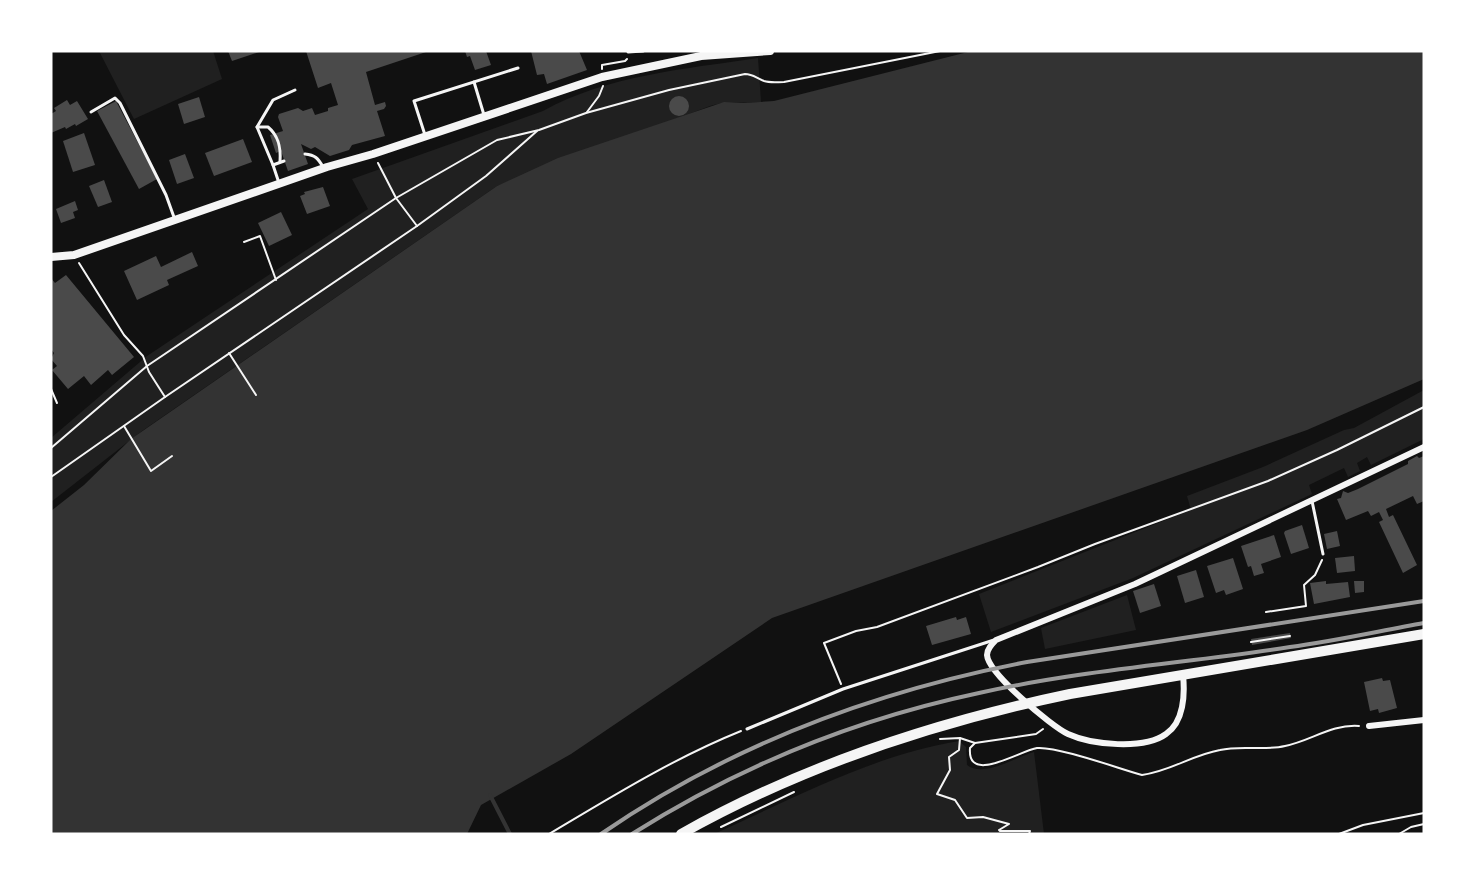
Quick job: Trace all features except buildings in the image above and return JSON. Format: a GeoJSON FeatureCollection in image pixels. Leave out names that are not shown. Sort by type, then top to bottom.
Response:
{"type":"FeatureCollection","features":[{"type":"Feature","properties":{"kind":"main road"},"geometry":{"type":"LineString","coordinates":[[681,834],[761,794],[840,761],[936,728],[1038,701],[1424,634]]}},
{"type":"Feature","properties":{"kind":"street"},"geometry":{"type":"LineString","coordinates":[[51,257],[74,255],[602,77],[697,53],[770,51]]}},
{"type":"Feature","properties":{"kind":"street"},"geometry":{"type":"LineString","coordinates":[[1183,675],[1184,686],[1180,714],[1166,734],[1142,743],[1104,743],[1070,735],[1049,722],[1018,695],[989,662],[987,655],[989,648],[996,640],[1135,584],[1424,447]]}},
{"type":"Feature","properties":{"kind":"street"},"geometry":{"type":"LineString","coordinates":[[1369,726],[1424,720]]}},
{"type":"Feature","properties":{"kind":"lane"},"geometry":{"type":"LineString","coordinates":[[628,52],[643,51]]}},
{"type":"Feature","properties":{"kind":"lane"},"geometry":{"type":"LineString","coordinates":[[425,136],[414,101],[518,68]]}},
{"type":"Feature","properties":{"kind":"lane"},"geometry":{"type":"LineString","coordinates":[[474,82],[485,117]]}},
{"type":"Feature","properties":{"kind":"lane"},"geometry":{"type":"LineString","coordinates":[[257,127],[273,100],[295,90]]}},
{"type":"Feature","properties":{"kind":"lane"},"geometry":{"type":"LineString","coordinates":[[91,112],[115,98],[120,103],[166,195],[175,221]]}},
{"type":"Feature","properties":{"kind":"lane"},"geometry":{"type":"LineString","coordinates":[[257,127],[268,127],[276,133],[282,161],[273,165]]}},
{"type":"Feature","properties":{"kind":"lane"},"geometry":{"type":"LineString","coordinates":[[257,127],[279,184]]}},
{"type":"Feature","properties":{"kind":"lane"},"geometry":{"type":"LineString","coordinates":[[304,154],[313,155],[319,159],[324,169]]}},
{"type":"Feature","properties":{"kind":"lane"},"geometry":{"type":"LineString","coordinates":[[1312,501],[1323,554]]}},
{"type":"Feature","properties":{"kind":"lane"},"geometry":{"type":"LineString","coordinates":[[747,729],[843,689],[996,640]]}},
{"type":"Feature","properties":{"kind":"path"},"geometry":{"type":"LineString","coordinates":[[51,448],[147,366],[396,198],[497,140],[539,130],[586,113],[669,90],[745,74],[753,74],[771,83],[784,82],[940,51]]}},
{"type":"Feature","properties":{"kind":"path"},"geometry":{"type":"LineString","coordinates":[[586,113],[599,96],[603,85],[602,65],[625,61],[628,52]]}},
{"type":"Feature","properties":{"kind":"path"},"geometry":{"type":"LineString","coordinates":[[51,477],[123,425],[417,226],[486,176],[539,130]]}},
{"type":"Feature","properties":{"kind":"path"},"geometry":{"type":"LineString","coordinates":[[373,154],[396,198],[417,226]]}},
{"type":"Feature","properties":{"kind":"path"},"geometry":{"type":"LineString","coordinates":[[244,242],[260,236],[276,280]]}},
{"type":"Feature","properties":{"kind":"path"},"geometry":{"type":"LineString","coordinates":[[74,255],[124,335],[143,356],[165,397]]}},
{"type":"Feature","properties":{"kind":"path"},"geometry":{"type":"LineString","coordinates":[[229,353],[256,395]]}},
{"type":"Feature","properties":{"kind":"path"},"geometry":{"type":"LineString","coordinates":[[51,389],[57,403]]}},
{"type":"Feature","properties":{"kind":"path"},"geometry":{"type":"LineString","coordinates":[[843,689],[824,644],[856,631],[877,627],[1095,544],[1238,493],[1338,450],[1424,407]]}},
{"type":"Feature","properties":{"kind":"path"},"geometry":{"type":"LineString","coordinates":[[123,425],[151,471],[172,456]]}},
{"type":"Feature","properties":{"kind":"path"},"geometry":{"type":"LineString","coordinates":[[1266,612],[1306,606],[1304,585],[1320,567],[1323,554]]}},
{"type":"Feature","properties":{"kind":"path"},"geometry":{"type":"LineString","coordinates":[[1251,642],[1290,636]]}},
{"type":"Feature","properties":{"kind":"path"},"geometry":{"type":"LineString","coordinates":[[1029,834],[1030,831],[1000,831],[1000,828],[1010,824],[983,817],[967,818],[955,800],[937,795],[950,770],[949,757],[959,750],[960,738],[975,743],[1036,734],[1049,722]]}},
{"type":"Feature","properties":{"kind":"path"},"geometry":{"type":"LineString","coordinates":[[975,743],[970,748],[969,758],[972,763],[978,765],[1001,761],[1036,748],[1044,748],[1142,775],[1157,773],[1205,753],[1221,749],[1284,747],[1332,728],[1369,726]]}},
{"type":"Feature","properties":{"kind":"path"},"geometry":{"type":"LineString","coordinates":[[549,834],[602,802],[714,741],[747,729]]}},
{"type":"Feature","properties":{"kind":"path"},"geometry":{"type":"LineString","coordinates":[[716,829],[800,789]]}},
{"type":"Feature","properties":{"kind":"path"},"geometry":{"type":"LineString","coordinates":[[1339,834],[1364,825],[1424,813]]}},
{"type":"Feature","properties":{"kind":"path"},"geometry":{"type":"LineString","coordinates":[[1399,834],[1411,827],[1424,824]]}},
{"type":"Feature","properties":{"kind":"shaded area"},"geometry":{"type":"Polygon","coordinates":[[[99,51],[213,51],[222,79],[134,119],[99,51]]]}},
{"type":"Feature","properties":{"kind":"shaded area"},"geometry":{"type":"Polygon","coordinates":[[[972,51],[1424,51],[1424,379],[1307,430],[772,618],[571,754],[481,805],[467,834],[51,834],[51,511],[84,485],[131,439],[497,186],[558,158],[724,102],[774,101],[972,51]]]}},
{"type":"Feature","properties":{"kind":"shaded area"},"geometry":{"type":"Polygon","coordinates":[[[758,58],[761,102],[710,106],[497,186],[142,431],[51,502],[51,438],[147,356],[368,209],[352,179],[543,111],[594,89],[648,75],[758,58]]]}},
{"type":"Feature","properties":{"kind":"shaded area"},"geometry":{"type":"Polygon","coordinates":[[[1424,390],[1424,439],[1371,465],[1367,457],[1357,463],[1360,471],[1348,477],[1344,468],[1309,485],[1312,494],[1133,578],[991,632],[979,594],[1191,510],[1187,496],[1263,467],[1344,430],[1354,428],[1424,390]]]}},
{"type":"Feature","properties":{"kind":"shaded area"},"geometry":{"type":"Polygon","coordinates":[[[1127,595],[1136,630],[1045,649],[1041,628],[1127,595]]]}},
{"type":"Feature","properties":{"kind":"shaded area"},"geometry":{"type":"Polygon","coordinates":[[[959,741],[966,747],[967,765],[974,768],[991,768],[1034,752],[1044,834],[714,834],[864,767],[959,741]]]}},
{"type":"Feature","properties":{"kind":"waterway"},"geometry":{"type":"LineString","coordinates":[[490,795],[510,834]]}},
{"type":"Feature","properties":{"kind":"railway"},"geometry":{"type":"LineString","coordinates":[[601,834],[700,774],[752,749],[805,726],[914,689],[1027,662],[1424,601]]}},
{"type":"Feature","properties":{"kind":"railway"},"geometry":{"type":"LineString","coordinates":[[632,834],[714,787],[799,748],[843,731],[933,704],[1057,678],[1307,645],[1424,623]]}}]}
